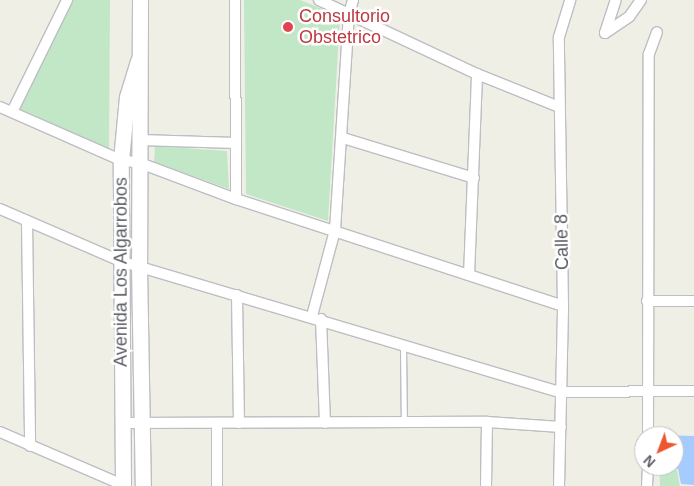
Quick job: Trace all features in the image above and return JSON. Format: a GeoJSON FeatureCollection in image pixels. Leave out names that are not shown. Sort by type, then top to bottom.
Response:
{"type":"FeatureCollection","features":[{"type":"Feature","properties":{"kind":"street"},"geometry":{"type":"LineString","coordinates":[[12,112],[67,0]]}},
{"type":"Feature","properties":{"kind":"street","name":"Avenida Los Algarrobos"},"geometry":{"type":"LineString","coordinates":[[140,0],[139,265],[144,486]]}},
{"type":"Feature","properties":{"kind":"street"},"geometry":{"type":"LineString","coordinates":[[235,0],[236,199]]}},
{"type":"Feature","properties":{"kind":"street"},"geometry":{"type":"LineString","coordinates":[[319,0],[477,74],[559,107]]}},
{"type":"Feature","properties":{"kind":"street"},"geometry":{"type":"LineString","coordinates":[[325,423],[317,318],[335,230],[343,138],[349,14],[353,0]]}},
{"type":"Feature","properties":{"kind":"street","name":"Calle 8"},"geometry":{"type":"LineString","coordinates":[[559,486],[561,427],[559,392],[563,306],[559,107],[560,28],[570,0]]}},
{"type":"Feature","properties":{"kind":"street"},"geometry":{"type":"LineString","coordinates":[[616,0],[605,33],[629,17],[641,0]]}},
{"type":"Feature","properties":{"kind":"street"},"geometry":{"type":"LineString","coordinates":[[648,426],[649,54],[657,32]]}},
{"type":"Feature","properties":{"kind":"street","name":"Avenida Los Algarrobos"},"geometry":{"type":"LineString","coordinates":[[122,485],[120,160],[127,97],[139,60]]}},
{"type":"Feature","properties":{"kind":"street"},"geometry":{"type":"LineString","coordinates":[[469,275],[477,74]]}},
{"type":"Feature","properties":{"kind":"street"},"geometry":{"type":"LineString","coordinates":[[0,107],[120,160],[140,163],[236,199],[563,306]]}},
{"type":"Feature","properties":{"kind":"street"},"geometry":{"type":"LineString","coordinates":[[343,138],[474,178]]}},
{"type":"Feature","properties":{"kind":"street"},"geometry":{"type":"LineString","coordinates":[[140,140],[236,143]]}},
{"type":"Feature","properties":{"kind":"street"},"geometry":{"type":"LineString","coordinates":[[0,209],[120,261],[317,318],[403,346],[559,392],[694,391]]}},
{"type":"Feature","properties":{"kind":"street"},"geometry":{"type":"LineString","coordinates":[[27,221],[30,446]]}},
{"type":"Feature","properties":{"kind":"street"},"geometry":{"type":"LineString","coordinates":[[236,295],[239,423]]}},
{"type":"Feature","properties":{"kind":"street"},"geometry":{"type":"LineString","coordinates":[[647,301],[694,301]]}},
{"type":"Feature","properties":{"kind":"street"},"geometry":{"type":"LineString","coordinates":[[122,423],[404,424],[487,422],[561,427]]}},
{"type":"Feature","properties":{"kind":"street"},"geometry":{"type":"LineString","coordinates":[[486,486],[487,422]]}},
{"type":"Feature","properties":{"kind":"street"},"geometry":{"type":"LineString","coordinates":[[217,423],[217,486]]}},
{"type":"Feature","properties":{"kind":"street"},"geometry":{"type":"LineString","coordinates":[[0,432],[122,485]]}},
{"type":"Feature","properties":{"kind":"lane"},"geometry":{"type":"LineString","coordinates":[[403,346],[404,424]]}},
{"type":"Feature","properties":{"kind":"green space"},"geometry":{"type":"Polygon","coordinates":[[[72,0],[110,0],[109,150],[20,109],[72,0]]]}},
{"type":"Feature","properties":{"kind":"green space"},"geometry":{"type":"Polygon","coordinates":[[[244,0],[300,0],[340,16],[328,221],[246,194],[244,0]]]}},
{"type":"Feature","properties":{"kind":"green space"},"geometry":{"type":"Polygon","coordinates":[[[155,146],[227,151],[229,189],[154,162],[155,146]]]}},
{"type":"Feature","properties":{"kind":"green space"},"geometry":{"type":"Polygon","coordinates":[[[659,476],[678,476],[680,486],[660,486],[659,476]]]}},
{"type":"Feature","properties":{"kind":"water"},"geometry":{"type":"Polygon","coordinates":[[[684,436],[694,436],[694,485],[681,484],[679,476],[684,476],[684,436]]]}},
{"type":"Feature","properties":{"kind":"place","name":"Consultorio Obstetrico"},"geometry":{"type":"Point","coordinates":[288,27]}}]}
